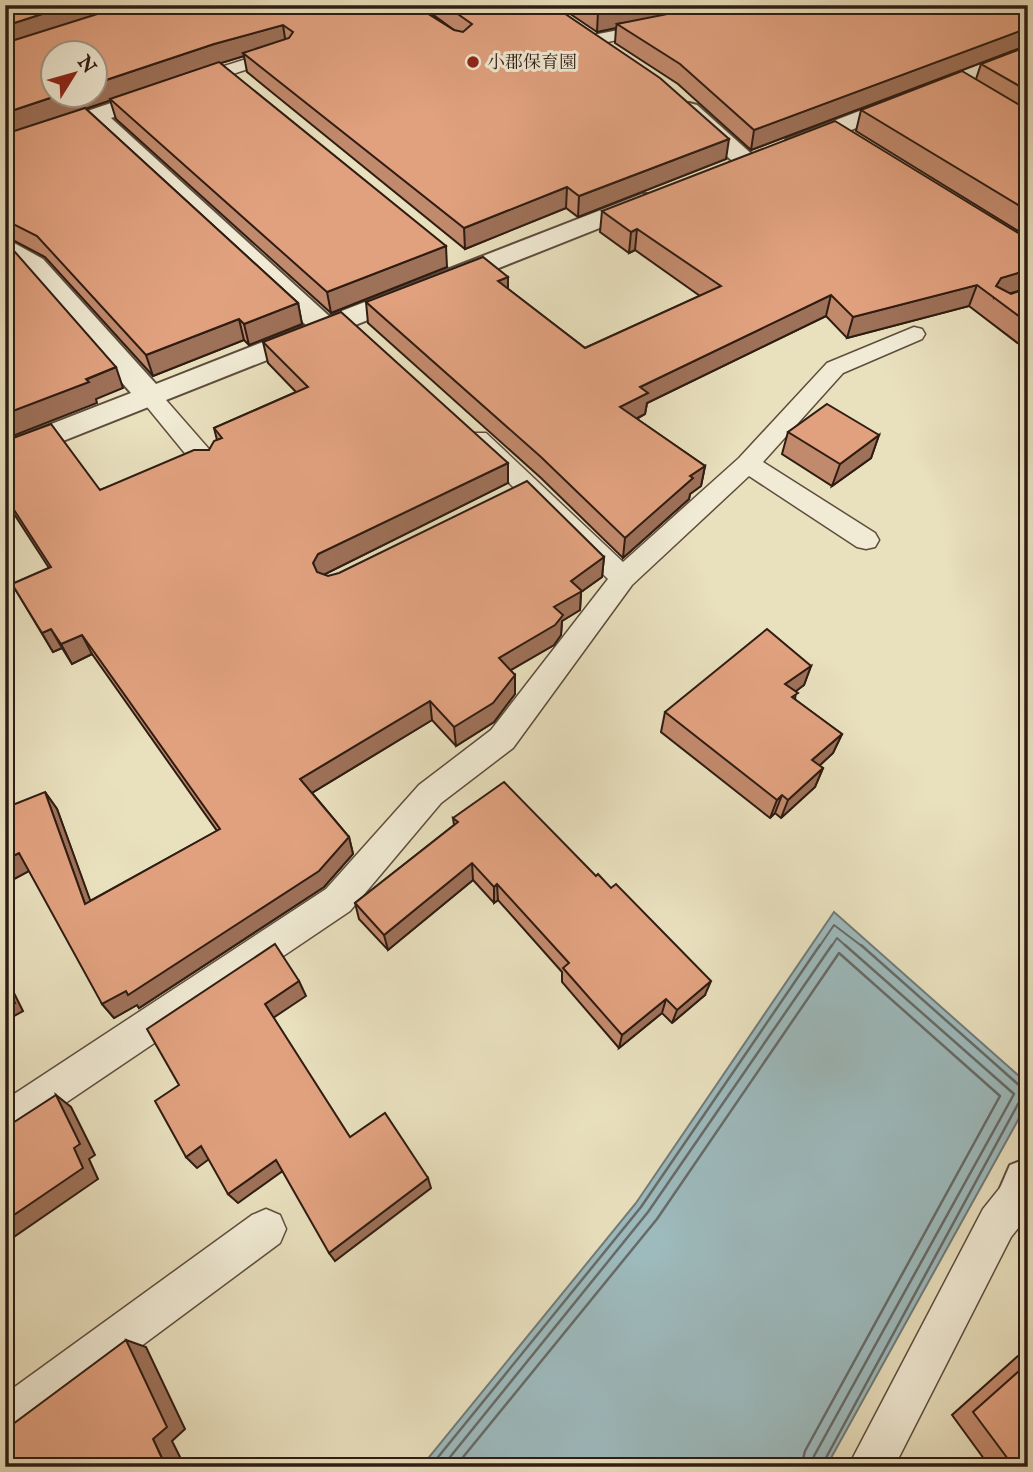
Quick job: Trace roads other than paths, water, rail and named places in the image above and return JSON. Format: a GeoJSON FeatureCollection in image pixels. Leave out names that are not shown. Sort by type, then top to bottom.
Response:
{"type":"FeatureCollection","features":[{"type":"Feature","properties":{"kind":"street"},"geometry":{"type":"LineString","coordinates":[[5,57],[122,19],[103,5]]}},
{"type":"Feature","properties":{"kind":"street"},"geometry":{"type":"LineString","coordinates":[[571,26],[614,54]]}},
{"type":"Feature","properties":{"kind":"street"},"geometry":{"type":"LineString","coordinates":[[722,172],[1028,52]]}},
{"type":"Feature","properties":{"kind":"street"},"geometry":{"type":"LineString","coordinates":[[5,147],[227,71],[248,88]]}},
{"type":"Feature","properties":{"kind":"street"},"geometry":{"type":"LineString","coordinates":[[678,100],[747,162]]}},
{"type":"Feature","properties":{"kind":"street"},"geometry":{"type":"LineString","coordinates":[[94,115],[346,328]]}},
{"type":"Feature","properties":{"kind":"street"},"geometry":{"type":"LineString","coordinates":[[833,130],[856,144]]}},
{"type":"Feature","properties":{"kind":"street"},"geometry":{"type":"LineString","coordinates":[[5,454],[152,397],[346,328],[458,261],[671,191]]}},
{"type":"Feature","properties":{"kind":"street"},"geometry":{"type":"LineString","coordinates":[[5,246],[34,265],[152,397]]}},
{"type":"Feature","properties":{"kind":"lane"},"geometry":{"type":"LineString","coordinates":[[593,40],[671,25]]}},
{"type":"Feature","properties":{"kind":"lane"},"geometry":{"type":"LineString","coordinates":[[227,71],[284,51]]}},
{"type":"Feature","properties":{"kind":"lane"},"geometry":{"type":"LineString","coordinates":[[954,79],[975,93]]}},
{"type":"Feature","properties":{"kind":"lane"},"geometry":{"type":"LineString","coordinates":[[5,1122],[338,900],[430,794],[502,739],[624,578],[748,464],[835,368],[914,334]]}},
{"type":"Feature","properties":{"kind":"lane"},"geometry":{"type":"LineString","coordinates":[[152,397],[206,462]]}},
{"type":"Feature","properties":{"kind":"lane"},"geometry":{"type":"LineString","coordinates":[[458,421],[530,486],[624,578]]}},
{"type":"Feature","properties":{"kind":"lane"},"geometry":{"type":"LineString","coordinates":[[748,464],[866,540]]}},
{"type":"Feature","properties":{"kind":"lane"},"geometry":{"type":"LineString","coordinates":[[505,498],[530,486]]}},
{"type":"Feature","properties":{"kind":"lane"},"geometry":{"type":"LineString","coordinates":[[870,1467],[997,1223],[1027,1187]]}},
{"type":"Feature","properties":{"kind":"lane"},"geometry":{"type":"LineString","coordinates":[[5,1421],[266,1229]]}},
{"type":"Feature","properties":{"kind":"water"},"geometry":{"type":"Polygon","coordinates":[[[834,912],[1028,1084],[1028,1102],[826,1467],[421,1467],[636,1203],[834,912]]]}},
{"type":"Feature","properties":{"kind":"place","name":"小郡保育園"},"geometry":{"type":"Point","coordinates":[473,62]}}]}
